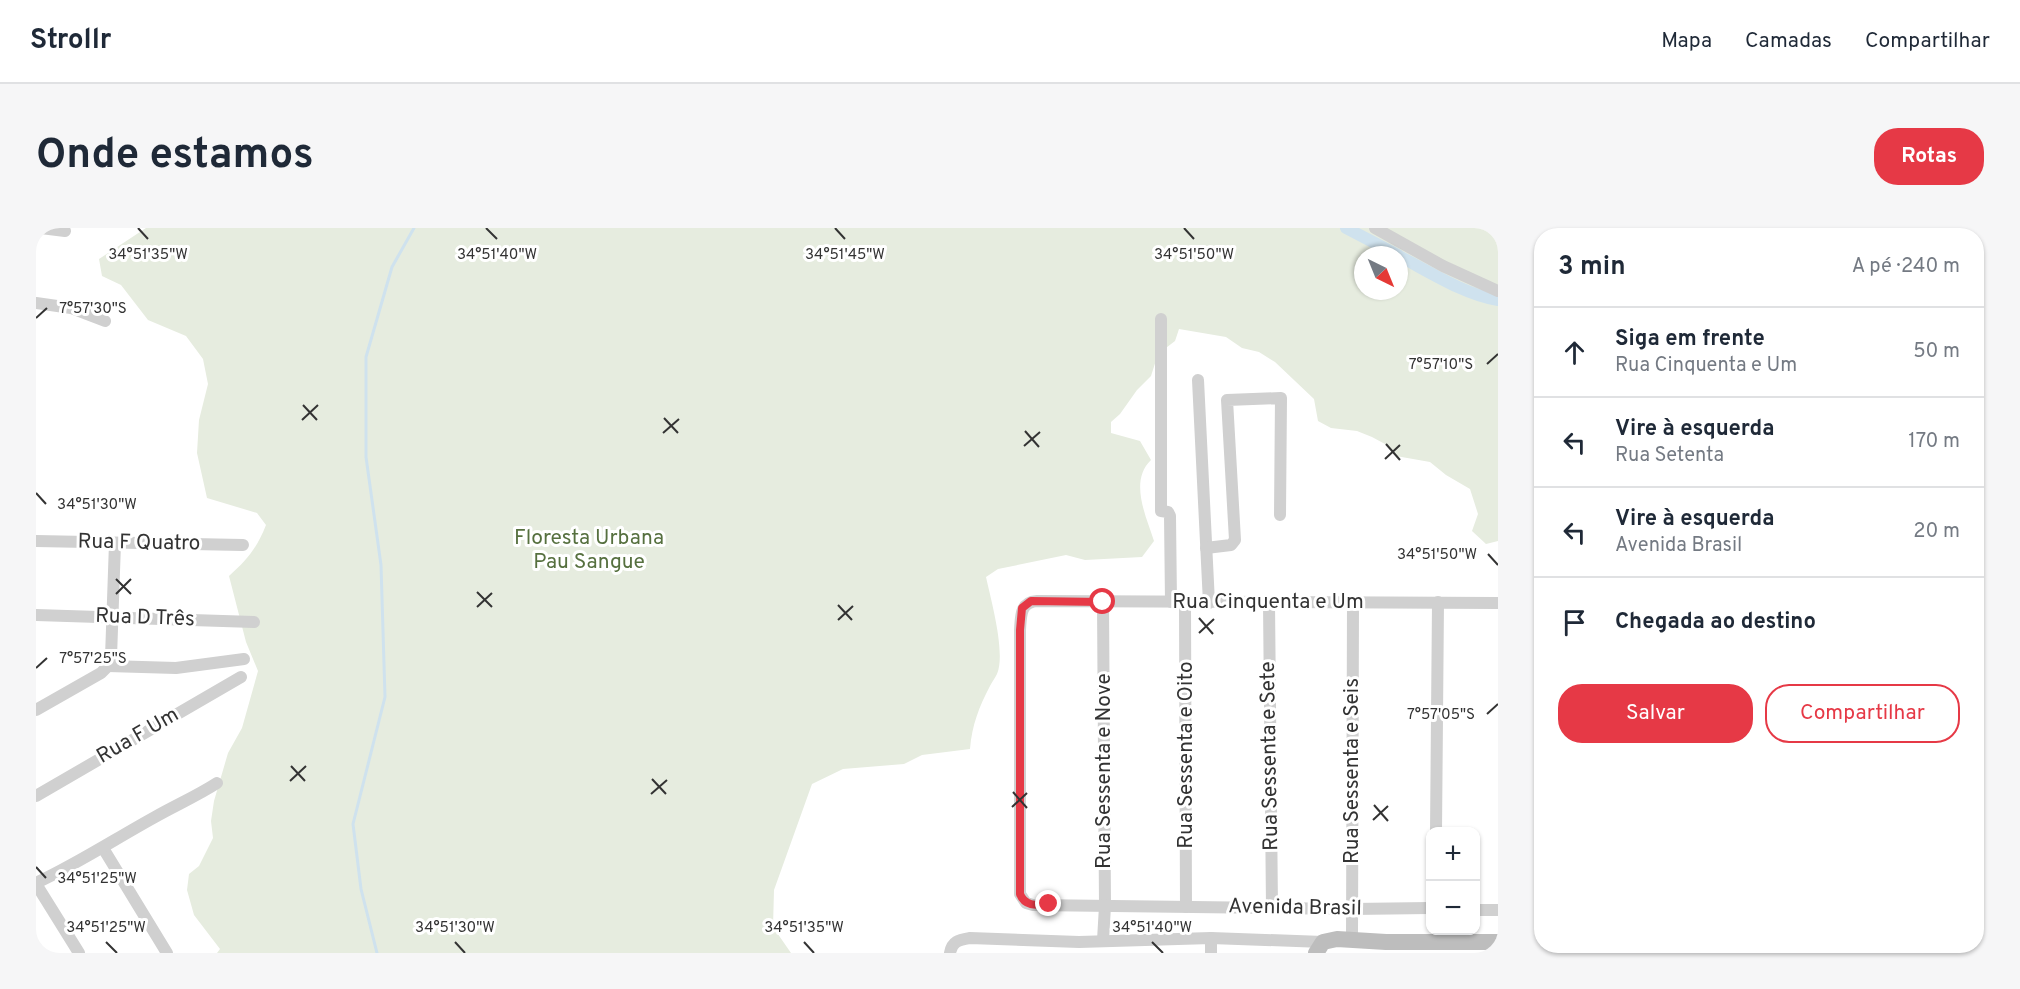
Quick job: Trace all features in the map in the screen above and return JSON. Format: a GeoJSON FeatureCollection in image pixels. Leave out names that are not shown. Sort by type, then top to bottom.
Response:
{"type":"FeatureCollection","features":[{"type":"Feature","properties":{"kind":"main road"},"geometry":{"type":"LineString","coordinates":[[1332,944],[1386,947],[1496,946]]}},
{"type":"Feature","properties":{"kind":"street"},"geometry":{"type":"LineString","coordinates":[[41,228],[65,231]]}},
{"type":"Feature","properties":{"kind":"street"},"geometry":{"type":"LineString","coordinates":[[1375,228],[1443,267],[1498,291]]}},
{"type":"Feature","properties":{"kind":"street"},"geometry":{"type":"LineString","coordinates":[[36,303],[71,308],[105,321]]}},
{"type":"Feature","properties":{"kind":"street"},"geometry":{"type":"LineString","coordinates":[[1161,319],[1161,511],[1168,512],[1170,516],[1171,602]]}},
{"type":"Feature","properties":{"kind":"street"},"geometry":{"type":"LineString","coordinates":[[1198,380],[1209,603]]}},
{"type":"Feature","properties":{"kind":"street"},"geometry":{"type":"LineString","coordinates":[[1206,548],[1231,545],[1235,540],[1227,400],[1281,398],[1280,515]]}},
{"type":"Feature","properties":{"kind":"street","name":"Rua F Quatro"},"geometry":{"type":"LineString","coordinates":[[36,541],[243,545]]}},
{"type":"Feature","properties":{"kind":"street"},"geometry":{"type":"LineString","coordinates":[[36,710],[101,673],[108,666],[111,657],[115,543]]}},
{"type":"Feature","properties":{"kind":"street","name":"Rua Cinquenta e Um"},"geometry":{"type":"LineString","coordinates":[[1020,894],[1021,616],[1022,608],[1026,603],[1037,601],[1498,603]]}},
{"type":"Feature","properties":{"kind":"street","name":"Rua Sessenta e Nove"},"geometry":{"type":"LineString","coordinates":[[1103,602],[1105,906],[1103,940]]}},
{"type":"Feature","properties":{"kind":"street","name":"Rua Sessenta e Seis"},"geometry":{"type":"LineString","coordinates":[[1332,944],[1352,909],[1353,602]]}},
{"type":"Feature","properties":{"kind":"street"},"geometry":{"type":"LineString","coordinates":[[1436,827],[1438,602]]}},
{"type":"Feature","properties":{"kind":"street","name":"Rua Sessenta e Oito"},"geometry":{"type":"LineString","coordinates":[[1185,603],[1186,907]]}},
{"type":"Feature","properties":{"kind":"street","name":"Rua Sessenta e Sete"},"geometry":{"type":"LineString","coordinates":[[1269,603],[1272,908]]}},
{"type":"Feature","properties":{"kind":"street","name":"Rua D Três"},"geometry":{"type":"LineString","coordinates":[[36,615],[254,622]]}},
{"type":"Feature","properties":{"kind":"street"},"geometry":{"type":"LineString","coordinates":[[108,666],[176,668],[243,658]]}},
{"type":"Feature","properties":{"kind":"street","name":"Rua F Um"},"geometry":{"type":"LineString","coordinates":[[36,796],[242,677]]}},
{"type":"Feature","properties":{"kind":"street"},"geometry":{"type":"LineString","coordinates":[[80,953],[36,883],[217,783]]}},
{"type":"Feature","properties":{"kind":"street"},"geometry":{"type":"LineString","coordinates":[[103,848],[167,953]]}},
{"type":"Feature","properties":{"kind":"street","name":"Avenida Brasil"},"geometry":{"type":"LineString","coordinates":[[1020,894],[1026,903],[1033,905],[1426,908]]}},
{"type":"Feature","properties":{"kind":"street"},"geometry":{"type":"LineString","coordinates":[[1480,910],[1498,910]]}},
{"type":"Feature","properties":{"kind":"street"},"geometry":{"type":"LineString","coordinates":[[950,953],[954,942],[970,938],[1079,947],[1103,940],[1211,938],[1332,944]]}},
{"type":"Feature","properties":{"kind":"street"},"geometry":{"type":"LineString","coordinates":[[1211,938],[1211,953]]}},
{"type":"Feature","properties":{"kind":"green space","name":"Floresta Urbana Pau Sangue"},"geometry":{"type":"Polygon","coordinates":[[[146,228],[1498,228],[1498,541],[1486,544],[1472,531],[1478,514],[1470,489],[1446,475],[1430,462],[1396,456],[1385,444],[1372,437],[1357,431],[1331,428],[1318,421],[1314,399],[1275,362],[1259,352],[1242,348],[1226,337],[1179,329],[1175,341],[1158,354],[1151,376],[1111,422],[1111,433],[1140,441],[1151,460],[1144,468],[1140,488],[1141,499],[1154,541],[1142,557],[1085,560],[1066,555],[998,569],[986,577],[997,626],[999,665],[977,716],[970,749],[922,755],[904,764],[843,769],[812,784],[774,890],[773,927],[791,953],[217,953],[220,949],[194,915],[187,890],[189,874],[199,866],[213,838],[211,821],[214,801],[228,753],[242,728],[258,671],[246,642],[229,576],[251,553],[266,525],[257,513],[207,498],[197,453],[199,420],[208,384],[203,359],[186,336],[148,320],[121,285],[102,276],[99,259],[146,228]]]}},
{"type":"Feature","properties":{"kind":"waterway"},"geometry":{"type":"LineString","coordinates":[[377,953],[361,889],[353,824],[385,697],[381,565],[366,457],[366,357],[392,267],[414,228]]}},
{"type":"Feature","properties":{"kind":"waterway"},"geometry":{"type":"LineString","coordinates":[[1346,228],[1381,246]]}},
{"type":"Feature","properties":{"kind":"waterway"},"geometry":{"type":"LineString","coordinates":[[1408,261],[1460,288],[1498,300]]}},
{"type":"Feature","properties":{"kind":"route"},"geometry":{"type":"LineString","coordinates":[[1049,904],[1026,903],[1020,894],[1020,630],[1022,608],[1031,601],[1103,602]]}}]}
